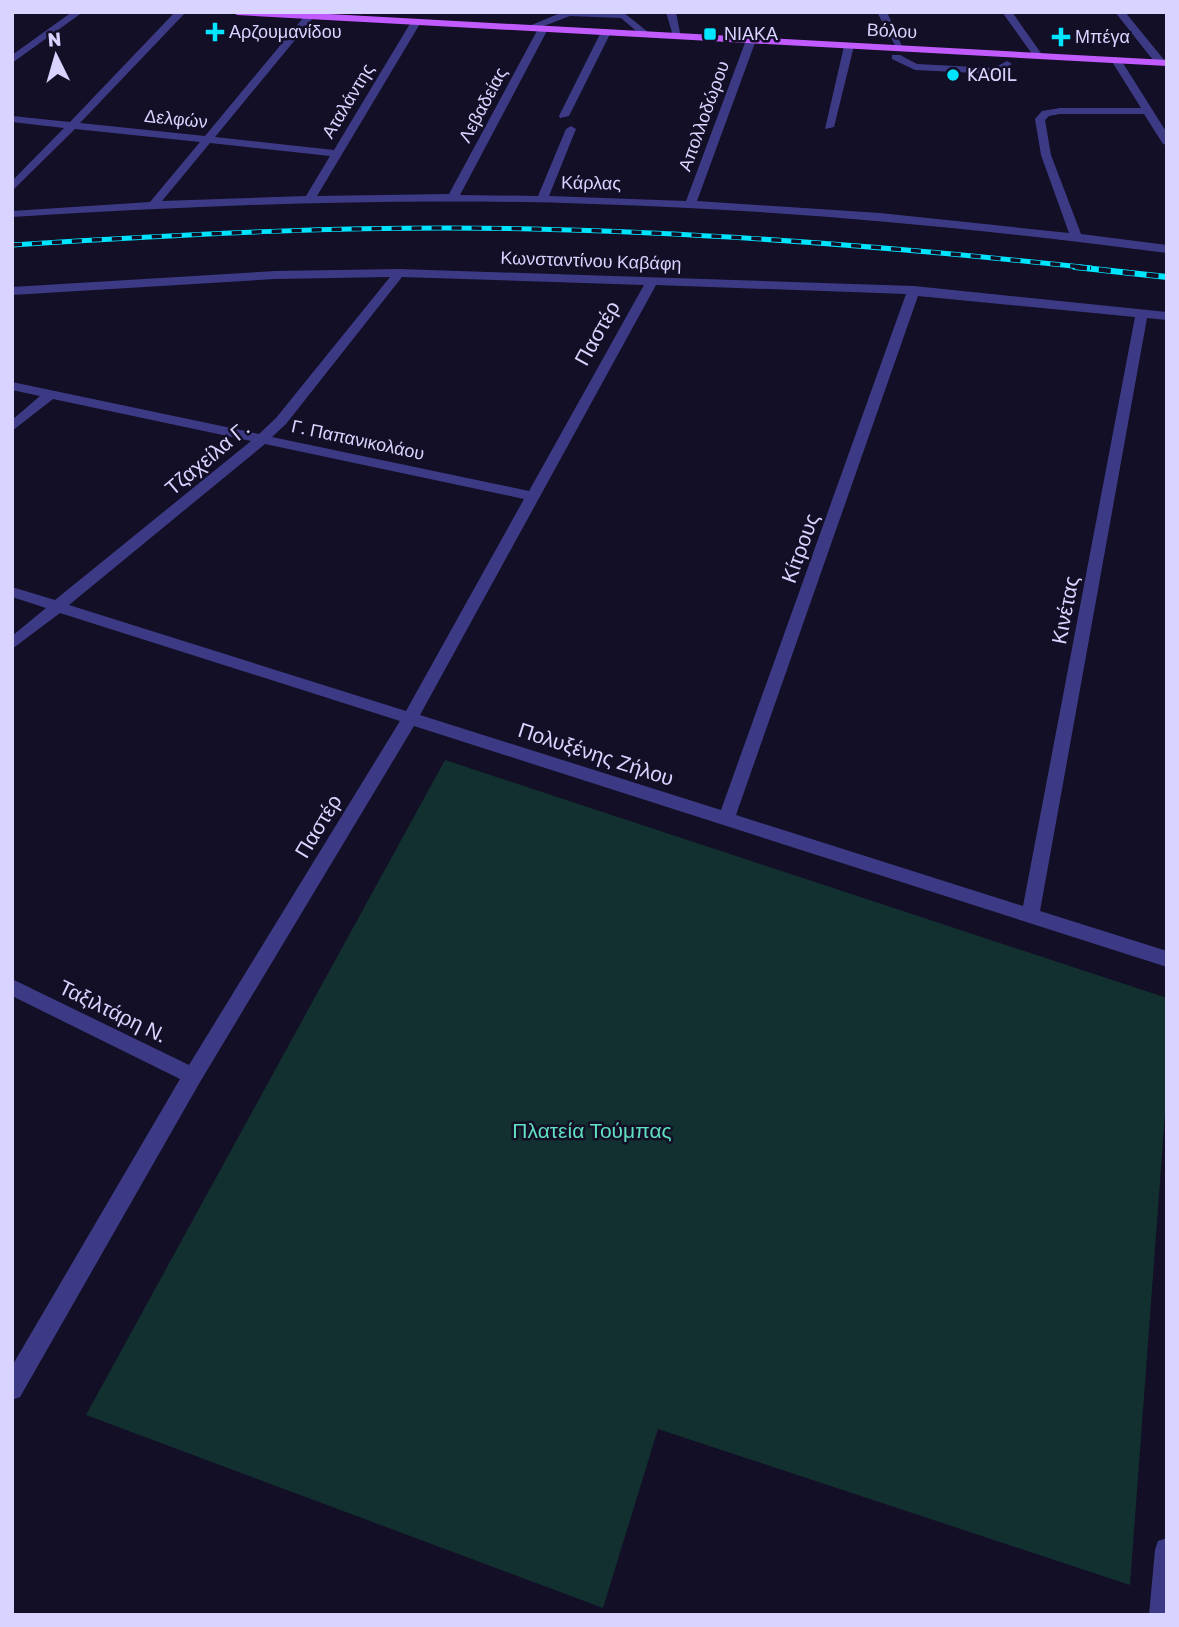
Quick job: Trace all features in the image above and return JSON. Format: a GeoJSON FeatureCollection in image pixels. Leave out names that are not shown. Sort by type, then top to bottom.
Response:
{"type":"FeatureCollection","features":[{"type":"Feature","properties":{"kind":"main road","name":"Βόλου"},"geometry":{"type":"LineString","coordinates":[[237,12],[312,14],[849,46],[898,53],[1038,56],[1164,63]]}},
{"type":"Feature","properties":{"kind":"street"},"geometry":{"type":"LineString","coordinates":[[12,60],[78,12]]}},
{"type":"Feature","properties":{"kind":"street"},"geometry":{"type":"LineString","coordinates":[[12,188],[181,12]]}},
{"type":"Feature","properties":{"kind":"street"},"geometry":{"type":"LineString","coordinates":[[671,12],[678,36]]}},
{"type":"Feature","properties":{"kind":"street"},"geometry":{"type":"LineString","coordinates":[[882,12],[898,53],[915,67],[996,71],[1007,64]]}},
{"type":"Feature","properties":{"kind":"street"},"geometry":{"type":"LineString","coordinates":[[1007,12],[1038,56]]}},
{"type":"Feature","properties":{"kind":"street"},"geometry":{"type":"LineString","coordinates":[[1120,12],[1164,63]]}},
{"type":"Feature","properties":{"kind":"street"},"geometry":{"type":"LineString","coordinates":[[538,28],[569,13],[623,15],[645,34]]}},
{"type":"Feature","properties":{"kind":"street"},"geometry":{"type":"LineString","coordinates":[[155,204],[312,14]]}},
{"type":"Feature","properties":{"kind":"street","name":"Αταλάντης"},"geometry":{"type":"LineString","coordinates":[[310,198],[416,22]]}},
{"type":"Feature","properties":{"kind":"street","name":"Λεβαδείας"},"geometry":{"type":"LineString","coordinates":[[453,198],[538,28]]}},
{"type":"Feature","properties":{"kind":"street"},"geometry":{"type":"LineString","coordinates":[[564,116],[606,32]]}},
{"type":"Feature","properties":{"kind":"street","name":"Απολλοδώρου"},"geometry":{"type":"LineString","coordinates":[[690,204],[751,40]]}},
{"type":"Feature","properties":{"kind":"street"},"geometry":{"type":"LineString","coordinates":[[829,127],[849,46]]}},
{"type":"Feature","properties":{"kind":"street"},"geometry":{"type":"LineString","coordinates":[[1116,60],[1167,142]]}},
{"type":"Feature","properties":{"kind":"street"},"geometry":{"type":"LineString","coordinates":[[1076,236],[1046,155],[1040,119],[1046,113],[1060,111],[1147,111]]}},
{"type":"Feature","properties":{"kind":"street","name":"Δελφών"},"geometry":{"type":"LineString","coordinates":[[12,120],[336,153]]}},
{"type":"Feature","properties":{"kind":"street"},"geometry":{"type":"LineString","coordinates":[[542,200],[571,129]]}},
{"type":"Feature","properties":{"kind":"street","name":"Κάρλας"},"geometry":{"type":"LineString","coordinates":[[12,214],[155,204],[310,198],[453,198],[690,204],[928,220],[1167,249]]}},
{"type":"Feature","properties":{"kind":"street","name":"Κωνσταντίνου Καβάφη"},"geometry":{"type":"LineString","coordinates":[[12,291],[275,275],[399,272],[914,290],[1167,316]]}},
{"type":"Feature","properties":{"kind":"street","name":"Τζαχείλα Γ."},"geometry":{"type":"LineString","coordinates":[[12,645],[281,421],[399,272]]}},
{"type":"Feature","properties":{"kind":"street","name":"Παστέρ"},"geometry":{"type":"LineString","coordinates":[[12,1389],[193,1076],[410,718],[653,280]]}},
{"type":"Feature","properties":{"kind":"street","name":"Κίτρους"},"geometry":{"type":"LineString","coordinates":[[726,820],[914,290]]}},
{"type":"Feature","properties":{"kind":"street","name":"Κινέτας"},"geometry":{"type":"LineString","coordinates":[[1030,916],[1142,313]]}},
{"type":"Feature","properties":{"kind":"street","name":"Γ. Παπανικολάου"},"geometry":{"type":"LineString","coordinates":[[12,386],[531,496]]}},
{"type":"Feature","properties":{"kind":"street"},"geometry":{"type":"LineString","coordinates":[[12,427],[50,394]]}},
{"type":"Feature","properties":{"kind":"street","name":"Πολυξένης Ζήλου"},"geometry":{"type":"LineString","coordinates":[[12,592],[1167,959]]}},
{"type":"Feature","properties":{"kind":"street","name":"Ταξιλτάρη Ν."},"geometry":{"type":"LineString","coordinates":[[12,987],[193,1076]]}},
{"type":"Feature","properties":{"kind":"street"},"geometry":{"type":"LineString","coordinates":[[1162,1615],[1167,1550]]}},
{"type":"Feature","properties":{"kind":"green space","name":"Πλατεία Τούμπας"},"geometry":{"type":"Polygon","coordinates":[[[445,760],[1167,998],[1167,1087],[1130,1585],[658,1429],[603,1608],[86,1415],[445,760]]]}},
{"type":"Feature","properties":{"kind":"railway"},"geometry":{"type":"LineString","coordinates":[[12,245],[272,231],[533,229],[813,243],[1091,268]]}},
{"type":"Feature","properties":{"kind":"railway"},"geometry":{"type":"LineString","coordinates":[[1075,267],[1167,277]]}},
{"type":"Feature","properties":{"kind":"place","name":"Αρζουμανίδου"},"geometry":{"type":"Point","coordinates":[215,32]}},
{"type":"Feature","properties":{"kind":"place","name":"ΝΙΑΚΑ"},"geometry":{"type":"Point","coordinates":[710,34]}},
{"type":"Feature","properties":{"kind":"place","name":"Μπέγα"},"geometry":{"type":"Point","coordinates":[1061,37]}},
{"type":"Feature","properties":{"kind":"place","name":"KAOIL"},"geometry":{"type":"Point","coordinates":[953,75]}}]}
